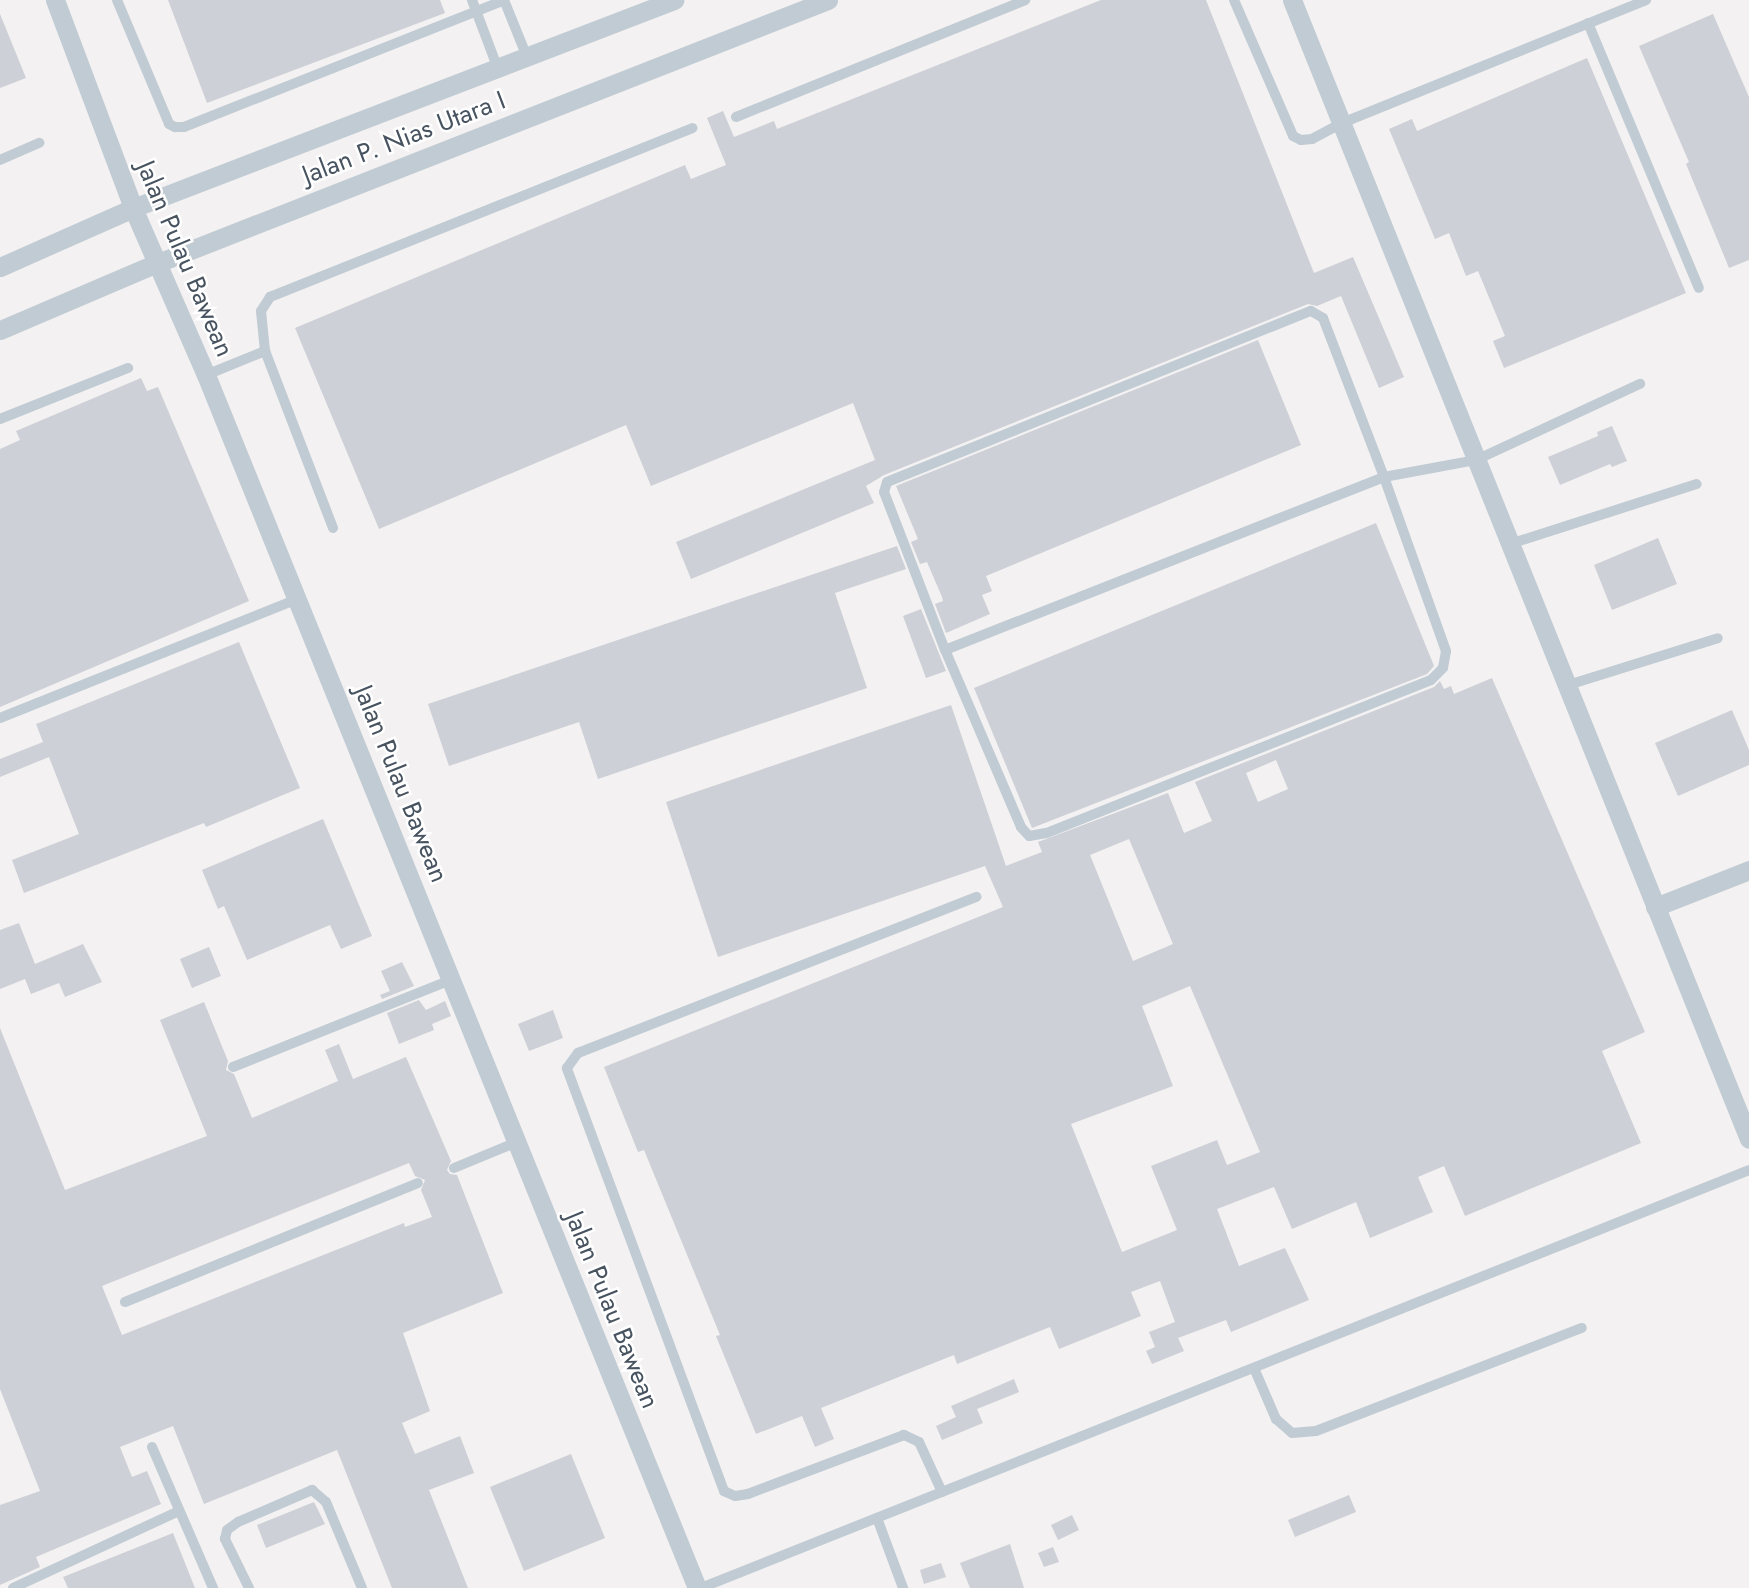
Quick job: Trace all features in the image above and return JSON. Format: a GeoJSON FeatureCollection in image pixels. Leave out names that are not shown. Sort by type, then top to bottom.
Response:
{"type":"FeatureCollection","features":[{"type":"Feature","properties":{"kind":"street","name":"Jalan Pulau Bawean"},"geometry":{"type":"LineString","coordinates":[[55,0],[155,264],[206,374],[517,1142],[566,1270],[699,1588]]}},
{"type":"Feature","properties":{"kind":"street","name":"Jalan P. Nias Utara I"},"geometry":{"type":"LineString","coordinates":[[0,267],[133,208],[674,0]]}},
{"type":"Feature","properties":{"kind":"street","name":"Jalan P. Nias Utara I"},"geometry":{"type":"LineString","coordinates":[[0,330],[155,264],[828,0]]}},
{"type":"Feature","properties":{"kind":"street"},"geometry":{"type":"LineString","coordinates":[[1292,0],[1749,1139]]}},
{"type":"Feature","properties":{"kind":"street"},"geometry":{"type":"LineString","coordinates":[[1655,908],[1749,870]]}},
{"type":"Feature","properties":{"kind":"lane"},"geometry":{"type":"LineString","coordinates":[[117,0],[169,124],[176,127],[184,127],[504,0],[527,57]]}},
{"type":"Feature","properties":{"kind":"lane"},"geometry":{"type":"LineString","coordinates":[[471,0],[497,66]]}},
{"type":"Feature","properties":{"kind":"lane"},"geometry":{"type":"LineString","coordinates":[[736,117],[1025,0]]}},
{"type":"Feature","properties":{"kind":"lane"},"geometry":{"type":"LineString","coordinates":[[1234,0],[1293,136],[1301,140],[1312,139],[1342,123],[1646,0]]}},
{"type":"Feature","properties":{"kind":"lane"},"geometry":{"type":"LineString","coordinates":[[1588,23],[1699,288]]}},
{"type":"Feature","properties":{"kind":"lane"},"geometry":{"type":"LineString","coordinates":[[333,528],[265,351],[261,312],[270,297],[692,128]]}},
{"type":"Feature","properties":{"kind":"lane"},"geometry":{"type":"LineString","coordinates":[[0,160],[39,143]]}},
{"type":"Feature","properties":{"kind":"lane"},"geometry":{"type":"LineString","coordinates":[[1311,312],[1318,313],[1331,332],[1446,651],[1446,660],[1438,676],[1046,833],[1029,836],[1021,827],[944,650],[884,492],[884,485],[1311,312]]}},
{"type":"Feature","properties":{"kind":"lane"},"geometry":{"type":"LineString","coordinates":[[206,374],[265,351]]}},
{"type":"Feature","properties":{"kind":"lane"},"geometry":{"type":"LineString","coordinates":[[0,419],[128,368]]}},
{"type":"Feature","properties":{"kind":"lane"},"geometry":{"type":"LineString","coordinates":[[944,650],[1384,477],[1476,460],[1640,384]]}},
{"type":"Feature","properties":{"kind":"lane"},"geometry":{"type":"LineString","coordinates":[[1510,544],[1697,484]]}},
{"type":"Feature","properties":{"kind":"lane"},"geometry":{"type":"LineString","coordinates":[[0,718],[297,599]]}},
{"type":"Feature","properties":{"kind":"lane"},"geometry":{"type":"LineString","coordinates":[[1565,686],[1718,638]]}},
{"type":"Feature","properties":{"kind":"lane"},"geometry":{"type":"LineString","coordinates":[[942,1492],[919,1442],[904,1435],[748,1494],[735,1496],[724,1491],[567,1068],[579,1053],[977,897]]}},
{"type":"Feature","properties":{"kind":"lane"},"geometry":{"type":"LineString","coordinates":[[233,1068],[450,980]]}},
{"type":"Feature","properties":{"kind":"lane"},"geometry":{"type":"LineString","coordinates":[[454,1168],[517,1142]]}},
{"type":"Feature","properties":{"kind":"lane"},"geometry":{"type":"LineString","coordinates":[[699,1588],[1749,1170]]}},
{"type":"Feature","properties":{"kind":"lane"},"geometry":{"type":"LineString","coordinates":[[125,1301],[418,1183]]}},
{"type":"Feature","properties":{"kind":"lane"},"geometry":{"type":"LineString","coordinates":[[1254,1368],[1276,1419],[1292,1433],[1316,1431],[1582,1328]]}},
{"type":"Feature","properties":{"kind":"lane"},"geometry":{"type":"LineString","coordinates":[[152,1447],[212,1588]]}},
{"type":"Feature","properties":{"kind":"lane"},"geometry":{"type":"LineString","coordinates":[[249,1588],[225,1539],[227,1530],[239,1521],[312,1490],[326,1502],[362,1588]]}},
{"type":"Feature","properties":{"kind":"lane"},"geometry":{"type":"LineString","coordinates":[[13,1588],[179,1511]]}},
{"type":"Feature","properties":{"kind":"lane"},"geometry":{"type":"LineString","coordinates":[[877,1518],[903,1588]]}},
{"type":"Feature","properties":{"kind":"building"},"geometry":{"type":"Polygon","coordinates":[[[168,0],[440,0],[445,13],[207,103],[168,0]]]}},
{"type":"Feature","properties":{"kind":"building"},"geometry":{"type":"Polygon","coordinates":[[[1101,0],[1206,0],[1314,273],[1353,257],[1404,377],[1379,388],[1341,296],[1317,306],[1308,304],[884,475],[866,486],[874,503],[691,579],[676,542],[875,460],[853,403],[651,486],[626,425],[379,529],[295,328],[685,165],[691,179],[726,165],[707,118],[723,111],[734,137],[774,121],[777,129],[1101,0]]]}},
{"type":"Feature","properties":{"kind":"building"},"geometry":{"type":"Polygon","coordinates":[[[0,14],[26,78],[0,88],[0,14]]]}},
{"type":"Feature","properties":{"kind":"building"},"geometry":{"type":"Polygon","coordinates":[[[1713,14],[1749,97],[1749,260],[1729,268],[1686,164],[1689,162],[1639,46],[1713,14]]]}},
{"type":"Feature","properties":{"kind":"building"},"geometry":{"type":"Polygon","coordinates":[[[1587,58],[1686,293],[1504,368],[1493,341],[1505,336],[1478,271],[1466,276],[1449,233],[1435,239],[1389,129],[1412,119],[1417,131],[1587,58]]]}},
{"type":"Feature","properties":{"kind":"building"},"geometry":{"type":"Polygon","coordinates":[[[1258,340],[1301,445],[986,576],[992,591],[982,595],[990,614],[946,633],[935,604],[943,601],[942,597],[927,562],[920,564],[911,542],[918,539],[896,486],[1258,340]]]}},
{"type":"Feature","properties":{"kind":"building"},"geometry":{"type":"Polygon","coordinates":[[[141,378],[147,391],[158,387],[249,601],[0,707],[0,449],[20,440],[16,431],[141,378]]]}},
{"type":"Feature","properties":{"kind":"building"},"geometry":{"type":"Polygon","coordinates":[[[1612,426],[1627,461],[1612,467],[1610,464],[1560,485],[1548,457],[1598,436],[1597,432],[1612,426]]]}},
{"type":"Feature","properties":{"kind":"building"},"geometry":{"type":"Polygon","coordinates":[[[1376,523],[1434,666],[1427,674],[1032,828],[974,688],[1376,523]]]}},
{"type":"Feature","properties":{"kind":"building"},"geometry":{"type":"Polygon","coordinates":[[[1658,538],[1677,584],[1612,610],[1594,565],[1658,538]]]}},
{"type":"Feature","properties":{"kind":"building"},"geometry":{"type":"Polygon","coordinates":[[[897,546],[906,569],[835,593],[867,688],[598,779],[579,722],[449,766],[428,704],[897,546]]]}},
{"type":"Feature","properties":{"kind":"building"},"geometry":{"type":"Polygon","coordinates":[[[921,609],[946,671],[926,678],[903,616],[921,609]]]}},
{"type":"Feature","properties":{"kind":"building"},"geometry":{"type":"Polygon","coordinates":[[[239,642],[300,788],[206,827],[204,823],[24,893],[12,860],[79,834],[49,757],[0,777],[0,759],[43,742],[36,724],[239,642]]]}},
{"type":"Feature","properties":{"kind":"building"},"geometry":{"type":"Polygon","coordinates":[[[1492,678],[1645,1032],[1602,1051],[1641,1143],[1465,1216],[1444,1166],[1418,1177],[1433,1212],[1370,1238],[1356,1202],[1292,1229],[1274,1187],[1217,1209],[1239,1266],[1285,1248],[1309,1300],[1231,1332],[1226,1320],[1178,1338],[1184,1351],[1152,1364],[1146,1351],[1155,1347],[1149,1332],[1175,1322],[1160,1281],[1131,1292],[1141,1316],[1059,1349],[1050,1327],[957,1364],[954,1355],[821,1408],[834,1439],[815,1447],[802,1416],[756,1434],[716,1336],[720,1335],[644,1150],[638,1152],[604,1067],[1003,907],[985,866],[718,957],[666,802],[951,705],[1006,866],[1042,852],[1038,842],[1168,793],[1184,833],[1212,821],[1195,782],[1434,687],[1440,681],[1444,689],[1451,686],[1454,694],[1492,678]],[[1276,760],[1246,773],[1258,802],[1288,789],[1276,760]],[[1129,839],[1090,855],[1133,961],[1173,944],[1129,839]],[[1190,986],[1142,1006],[1173,1086],[1071,1124],[1122,1252],[1177,1230],[1151,1166],[1217,1140],[1227,1165],[1260,1152],[1190,986]]]}},
{"type":"Feature","properties":{"kind":"building"},"geometry":{"type":"Polygon","coordinates":[[[1732,710],[1749,750],[1749,765],[1678,796],[1655,743],[1732,710]]]}},
{"type":"Feature","properties":{"kind":"building"},"geometry":{"type":"Polygon","coordinates":[[[323,819],[372,936],[341,949],[330,925],[247,960],[224,906],[218,909],[202,870],[323,819]]]}},
{"type":"Feature","properties":{"kind":"building"},"geometry":{"type":"Polygon","coordinates":[[[19,923],[35,964],[83,944],[102,982],[65,997],[59,983],[31,994],[25,979],[0,989],[0,930],[19,923]]]}},
{"type":"Feature","properties":{"kind":"building"},"geometry":{"type":"Polygon","coordinates":[[[209,947],[221,976],[192,988],[180,959],[209,947]]]}},
{"type":"Feature","properties":{"kind":"building"},"geometry":{"type":"Polygon","coordinates":[[[402,962],[414,986],[382,999],[380,995],[390,991],[381,971],[402,962]]]}},
{"type":"Feature","properties":{"kind":"building"},"geometry":{"type":"Polygon","coordinates":[[[419,1000],[426,1010],[445,1001],[451,1016],[432,1024],[434,1030],[399,1044],[387,1013],[419,1000]]]}},
{"type":"Feature","properties":{"kind":"building"},"geometry":{"type":"Polygon","coordinates":[[[204,1002],[228,1061],[226,1070],[234,1074],[252,1118],[338,1081],[325,1050],[339,1044],[353,1079],[406,1057],[451,1161],[447,1170],[450,1174],[457,1175],[503,1293],[403,1333],[430,1411],[402,1423],[415,1454],[460,1436],[474,1473],[429,1490],[468,1588],[392,1588],[337,1450],[204,1504],[173,1426],[120,1447],[132,1477],[147,1471],[161,1504],[36,1557],[40,1567],[0,1585],[0,1505],[40,1491],[0,1389],[0,1028],[65,1190],[207,1136],[160,1020],[204,1002]],[[409,1163],[102,1286],[122,1335],[404,1223],[405,1227],[432,1217],[421,1190],[425,1180],[415,1176],[409,1163]]]}},
{"type":"Feature","properties":{"kind":"building"},"geometry":{"type":"Polygon","coordinates":[[[553,1010],[563,1038],[529,1051],[518,1024],[553,1010]]]}},
{"type":"Feature","properties":{"kind":"building"},"geometry":{"type":"Polygon","coordinates":[[[1014,1379],[1019,1392],[977,1409],[983,1423],[942,1440],[936,1426],[956,1417],[951,1406],[1014,1379]]]}},
{"type":"Feature","properties":{"kind":"building"},"geometry":{"type":"Polygon","coordinates":[[[571,1454],[605,1538],[524,1571],[490,1487],[571,1454]]]}},
{"type":"Feature","properties":{"kind":"building"},"geometry":{"type":"Polygon","coordinates":[[[1349,1495],[1356,1512],[1295,1537],[1288,1520],[1349,1495]]]}},
{"type":"Feature","properties":{"kind":"building"},"geometry":{"type":"Polygon","coordinates":[[[314,1502],[325,1524],[266,1548],[257,1525],[314,1502]]]}},
{"type":"Feature","properties":{"kind":"building"},"geometry":{"type":"Polygon","coordinates":[[[1072,1515],[1079,1530],[1058,1540],[1051,1525],[1072,1515]]]}},
{"type":"Feature","properties":{"kind":"building"},"geometry":{"type":"Polygon","coordinates":[[[173,1533],[195,1588],[68,1588],[63,1577],[173,1533]]]}},
{"type":"Feature","properties":{"kind":"building"},"geometry":{"type":"Polygon","coordinates":[[[1010,1544],[1024,1588],[970,1588],[960,1563],[1010,1544]]]}},
{"type":"Feature","properties":{"kind":"building"},"geometry":{"type":"Polygon","coordinates":[[[1053,1547],[1059,1562],[1044,1567],[1038,1553],[1053,1547]]]}},
{"type":"Feature","properties":{"kind":"building"},"geometry":{"type":"Polygon","coordinates":[[[941,1563],[946,1577],[924,1584],[920,1570],[941,1563]]]}}]}
